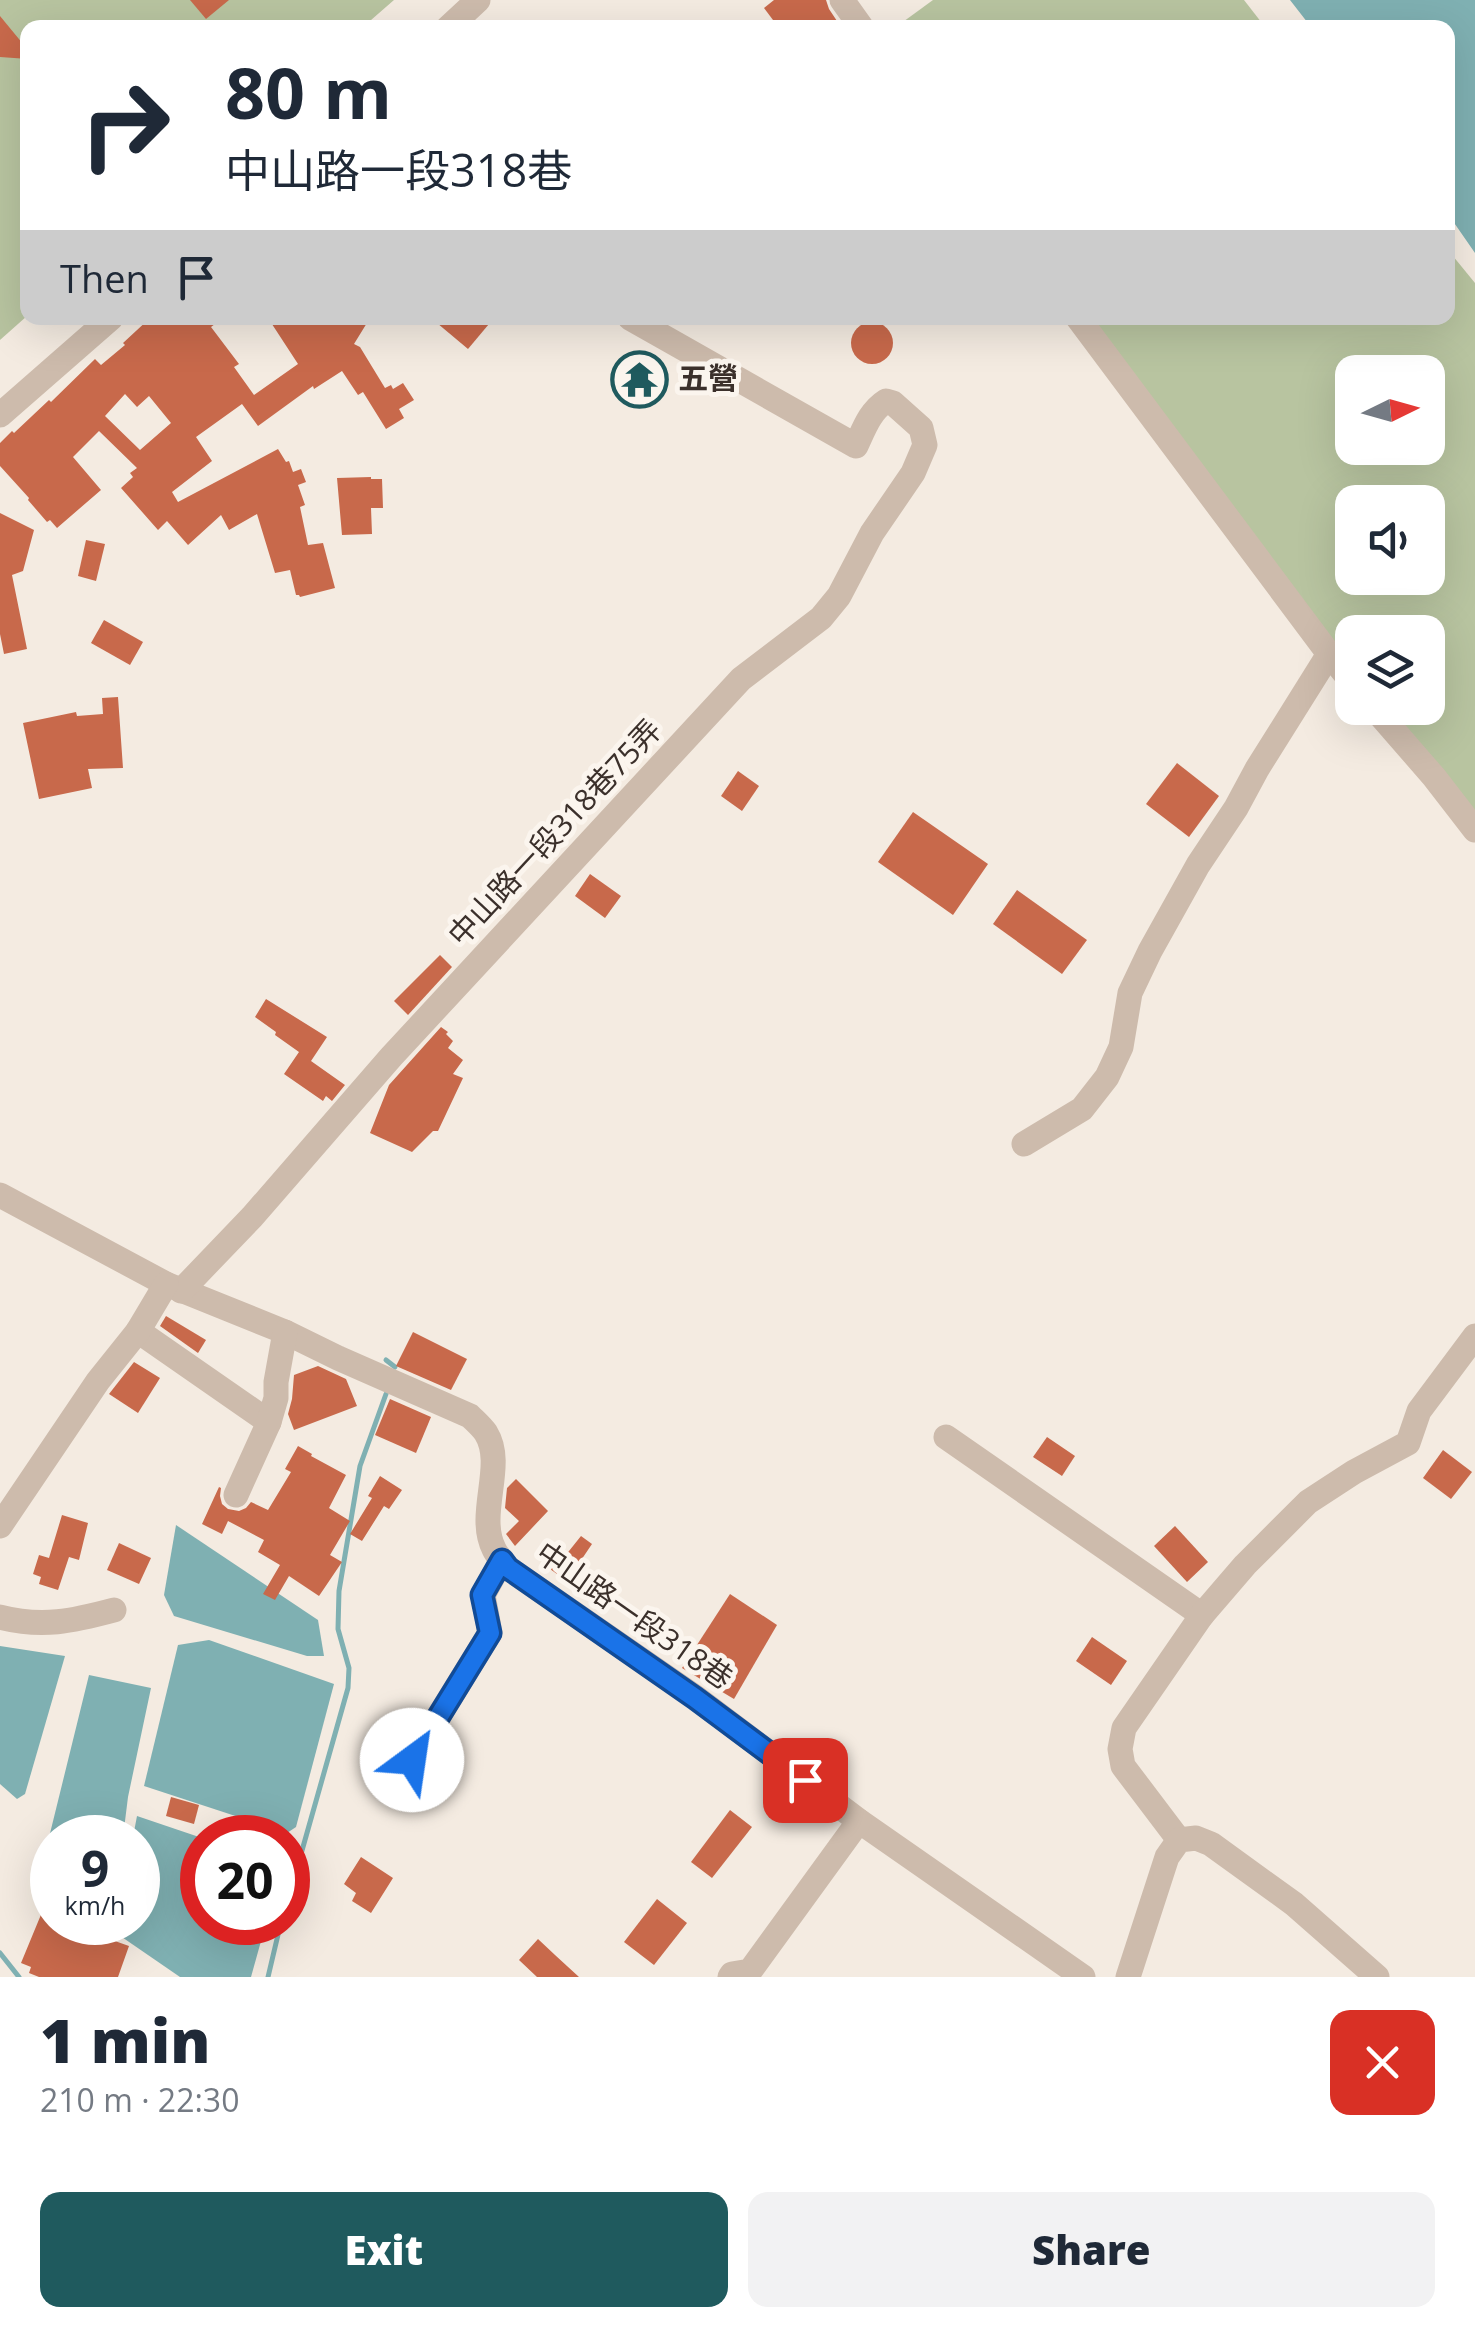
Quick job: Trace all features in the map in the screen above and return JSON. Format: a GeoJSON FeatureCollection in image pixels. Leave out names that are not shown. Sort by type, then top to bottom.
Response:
{"type":"FeatureCollection","features":[{"type":"Feature","properties":{"kind":"street"},"geometry":{"type":"LineString","coordinates":[[457,20],[478,0]]}},
{"type":"Feature","properties":{"kind":"street"},"geometry":{"type":"LineString","coordinates":[[0,415],[103,325]]}},
{"type":"Feature","properties":{"kind":"street","name":"中山路一段318巷75弄"},"geometry":{"type":"LineString","coordinates":[[173,1288],[252,1218],[391,1058],[741,679],[821,618],[839,596],[872,532],[913,473],[925,445],[922,428],[898,407],[886,401],[878,406],[856,446],[642,325]]}},
{"type":"Feature","properties":{"kind":"street"},"geometry":{"type":"LineString","coordinates":[[1083,325],[1335,661]]}},
{"type":"Feature","properties":{"kind":"street"},"geometry":{"type":"LineString","coordinates":[[1024,1144],[1082,1109],[1107,1077],[1121,1047],[1130,993],[1150,951],[1198,865],[1329,654]]}},
{"type":"Feature","properties":{"kind":"street"},"geometry":{"type":"LineString","coordinates":[[1389,725],[1475,830]]}},
{"type":"Feature","properties":{"kind":"street","name":"中山路一段318巷"},"geometry":{"type":"LineString","coordinates":[[0,1196],[173,1288],[285,1332],[470,1416],[486,1433],[493,1452],[488,1514],[494,1549],[508,1568],[1083,1977]]}},
{"type":"Feature","properties":{"kind":"street"},"geometry":{"type":"LineString","coordinates":[[0,1526],[98,1380],[173,1288]]}},
{"type":"Feature","properties":{"kind":"street"},"geometry":{"type":"LineString","coordinates":[[138,1331],[269,1422]]}},
{"type":"Feature","properties":{"kind":"street"},"geometry":{"type":"LineString","coordinates":[[236,1495],[269,1422],[285,1332]]}},
{"type":"Feature","properties":{"kind":"street"},"geometry":{"type":"LineString","coordinates":[[1179,1840],[1123,1766],[1120,1749],[1124,1728],[1202,1615],[1308,1502],[1408,1443],[1419,1411],[1475,1336]]}},
{"type":"Feature","properties":{"kind":"street"},"geometry":{"type":"LineString","coordinates":[[946,1436],[1202,1615]]}},
{"type":"Feature","properties":{"kind":"street"},"geometry":{"type":"LineString","coordinates":[[392,1792],[490,1633],[482,1595],[502,1560]]}},
{"type":"Feature","properties":{"kind":"street"},"geometry":{"type":"LineString","coordinates":[[0,1617],[68,1623],[114,1610]]}},
{"type":"Feature","properties":{"kind":"street"},"geometry":{"type":"LineString","coordinates":[[730,1977],[750,1970],[859,1821]]}},
{"type":"Feature","properties":{"kind":"street"},"geometry":{"type":"LineString","coordinates":[[1128,1977],[1167,1857],[1179,1840],[1196,1838],[1211,1844],[1294,1904],[1377,1977]]}},
{"type":"Feature","properties":{"kind":"green space"},"geometry":{"type":"Polygon","coordinates":[[[0,0],[394,0],[371,20],[20,20],[20,322],[0,340],[0,0]]]}},
{"type":"Feature","properties":{"kind":"green space"},"geometry":{"type":"Polygon","coordinates":[[[933,0],[1244,0],[1260,20],[906,20],[933,0]]]}},
{"type":"Feature","properties":{"kind":"green space"},"geometry":{"type":"Polygon","coordinates":[[[1455,259],[1475,283],[1475,828],[1395,725],[1445,725],[1445,615],[1335,615],[1335,647],[1088,325],[1455,325],[1455,259]]]}},
{"type":"Feature","properties":{"kind":"water"},"geometry":{"type":"Polygon","coordinates":[[[1290,0],[1475,0],[1475,253],[1455,224],[1455,20],[1306,20],[1290,0]]]}},
{"type":"Feature","properties":{"kind":"water"},"geometry":{"type":"Polygon","coordinates":[[[176,1525],[318,1620],[324,1656],[307,1656],[174,1616],[164,1595],[176,1525]]]}},
{"type":"Feature","properties":{"kind":"water"},"geometry":{"type":"Polygon","coordinates":[[[209,1640],[334,1684],[299,1815],[232,1815],[144,1786],[178,1645],[209,1640]]]}},
{"type":"Feature","properties":{"kind":"water"},"geometry":{"type":"Polygon","coordinates":[[[0,1646],[65,1656],[25,1794],[17,1799],[0,1784],[0,1646]]]}},
{"type":"Feature","properties":{"kind":"water"},"geometry":{"type":"Polygon","coordinates":[[[89,1675],[151,1688],[126,1815],[55,1815],[89,1675]]]}},
{"type":"Feature","properties":{"kind":"water"},"geometry":{"type":"Polygon","coordinates":[[[160,1824],[180,1831],[180,1945],[260,1945],[251,1977],[180,1977],[133,1945],[160,1945],[160,1824]]]}},
{"type":"Feature","properties":{"kind":"building"},"geometry":{"type":"Polygon","coordinates":[[[190,0],[229,0],[206,19],[190,0]]]}},
{"type":"Feature","properties":{"kind":"building"},"geometry":{"type":"Polygon","coordinates":[[[774,0],[826,0],[836,20],[773,20],[764,8],[774,0]]]}},
{"type":"Feature","properties":{"kind":"building"},"geometry":{"type":"Polygon","coordinates":[[[0,16],[20,40],[20,58],[0,57],[0,16]]]}},
{"type":"Feature","properties":{"kind":"building"},"geometry":{"type":"Polygon","coordinates":[[[142,325],[214,325],[211,327],[239,364],[234,367],[254,395],[298,364],[273,325],[366,325],[354,344],[360,347],[385,388],[391,385],[393,389],[403,383],[414,400],[399,409],[404,418],[386,429],[363,392],[358,395],[342,371],[314,389],[313,386],[258,426],[242,404],[196,437],[212,461],[172,492],[178,502],[278,449],[293,472],[301,469],[306,482],[298,485],[305,505],[300,507],[308,545],[323,543],[335,588],[296,595],[290,570],[275,573],[257,514],[229,530],[221,515],[188,545],[167,521],[158,530],[121,488],[137,468],[99,431],[73,457],[101,490],[57,528],[50,520],[47,522],[0,466],[0,443],[51,402],[95,359],[101,365],[142,325]],[[125,394],[105,416],[140,450],[171,423],[149,396],[137,407],[125,394]]]}},
{"type":"Feature","properties":{"kind":"building"},"geometry":{"type":"Polygon","coordinates":[[[439,325],[488,325],[468,349],[439,325]]]}},
{"type":"Feature","properties":{"kind":"building"},"geometry":{"type":"Polygon","coordinates":[[[862,325],[882,325],[891,335],[891,351],[880,362],[864,362],[853,351],[853,335],[862,325]]]}},
{"type":"Feature","properties":{"kind":"building"},"geometry":{"type":"Polygon","coordinates":[[[337,478],[382,479],[383,508],[371,508],[372,534],[342,535],[337,478]]]}},
{"type":"Feature","properties":{"kind":"building"},"geometry":{"type":"Polygon","coordinates":[[[0,513],[34,530],[23,571],[12,575],[27,649],[4,654],[0,634],[0,513]]]}},
{"type":"Feature","properties":{"kind":"building"},"geometry":{"type":"Polygon","coordinates":[[[86,540],[105,544],[96,581],[78,576],[86,540]]]}},
{"type":"Feature","properties":{"kind":"building"},"geometry":{"type":"Polygon","coordinates":[[[104,620],[143,642],[130,665],[91,643],[104,620]]]}},
{"type":"Feature","properties":{"kind":"building"},"geometry":{"type":"Polygon","coordinates":[[[118,697],[123,768],[88,769],[92,788],[39,799],[23,723],[76,712],[77,716],[103,714],[102,698],[118,697]]]}},
{"type":"Feature","properties":{"kind":"building"},"geometry":{"type":"Polygon","coordinates":[[[1177,763],[1219,796],[1189,837],[1146,804],[1177,763]]]}},
{"type":"Feature","properties":{"kind":"building"},"geometry":{"type":"Polygon","coordinates":[[[738,771],[759,786],[742,811],[721,796],[738,771]]]}},
{"type":"Feature","properties":{"kind":"building"},"geometry":{"type":"Polygon","coordinates":[[[913,812],[988,864],[953,915],[878,862],[913,812]]]}},
{"type":"Feature","properties":{"kind":"building"},"geometry":{"type":"Polygon","coordinates":[[[590,874],[621,896],[605,918],[575,896],[590,874]]]}},
{"type":"Feature","properties":{"kind":"building"},"geometry":{"type":"Polygon","coordinates":[[[1017,890],[1087,940],[1062,974],[993,924],[1017,890]]]}},
{"type":"Feature","properties":{"kind":"building"},"geometry":{"type":"Polygon","coordinates":[[[440,955],[452,967],[408,1015],[394,1001],[440,955]]]}},
{"type":"Feature","properties":{"kind":"building"},"geometry":{"type":"Polygon","coordinates":[[[266,999],[327,1037],[311,1061],[345,1085],[332,1101],[326,1096],[323,1101],[284,1074],[299,1052],[255,1017],[266,999]]]}},
{"type":"Feature","properties":{"kind":"building"},"geometry":{"type":"Polygon","coordinates":[[[441,1027],[453,1041],[448,1048],[463,1060],[453,1074],[463,1078],[438,1131],[433,1131],[412,1152],[370,1133],[389,1085],[441,1027]]]}},
{"type":"Feature","properties":{"kind":"building"},"geometry":{"type":"Polygon","coordinates":[[[166,1316],[206,1340],[198,1353],[160,1326],[166,1316]]]}},
{"type":"Feature","properties":{"kind":"building"},"geometry":{"type":"Polygon","coordinates":[[[413,1332],[467,1359],[451,1390],[396,1366],[413,1332]]]}},
{"type":"Feature","properties":{"kind":"building"},"geometry":{"type":"Polygon","coordinates":[[[134,1362],[160,1378],[138,1413],[109,1394],[134,1362]]]}},
{"type":"Feature","properties":{"kind":"building"},"geometry":{"type":"Polygon","coordinates":[[[318,1366],[346,1379],[357,1406],[294,1430],[288,1414],[294,1375],[318,1366]]]}},
{"type":"Feature","properties":{"kind":"building"},"geometry":{"type":"Polygon","coordinates":[[[390,1399],[431,1417],[416,1453],[375,1435],[390,1399]]]}},
{"type":"Feature","properties":{"kind":"building"},"geometry":{"type":"Polygon","coordinates":[[[1047,1437],[1075,1456],[1062,1476],[1033,1457],[1047,1437]]]}},
{"type":"Feature","properties":{"kind":"building"},"geometry":{"type":"Polygon","coordinates":[[[298,1446],[346,1475],[329,1508],[350,1521],[330,1555],[342,1562],[319,1596],[289,1576],[275,1600],[263,1594],[280,1565],[258,1552],[264,1540],[228,1521],[222,1534],[202,1524],[219,1487],[222,1504],[228,1509],[239,1511],[251,1502],[268,1510],[291,1472],[285,1469],[298,1446]]]}},
{"type":"Feature","properties":{"kind":"building"},"geometry":{"type":"Polygon","coordinates":[[[1443,1450],[1472,1472],[1451,1499],[1423,1478],[1443,1450]]]}},
{"type":"Feature","properties":{"kind":"building"},"geometry":{"type":"Polygon","coordinates":[[[380,1476],[402,1490],[389,1509],[384,1506],[362,1541],[350,1534],[372,1498],[368,1496],[380,1476]]]}},
{"type":"Feature","properties":{"kind":"building"},"geometry":{"type":"Polygon","coordinates":[[[516,1479],[548,1511],[515,1546],[506,1534],[519,1521],[505,1508],[507,1488],[516,1479]]]}},
{"type":"Feature","properties":{"kind":"building"},"geometry":{"type":"Polygon","coordinates":[[[62,1515],[88,1523],[79,1560],[69,1557],[58,1590],[39,1584],[41,1577],[33,1574],[39,1555],[49,1558],[62,1515]]]}},
{"type":"Feature","properties":{"kind":"building"},"geometry":{"type":"Polygon","coordinates":[[[1175,1526],[1208,1562],[1187,1582],[1154,1546],[1175,1526]]]}},
{"type":"Feature","properties":{"kind":"building"},"geometry":{"type":"Polygon","coordinates":[[[581,1536],[592,1544],[567,1581],[550,1569],[581,1536]]]}},
{"type":"Feature","properties":{"kind":"building"},"geometry":{"type":"Polygon","coordinates":[[[119,1543],[151,1558],[139,1584],[107,1570],[119,1543]]]}},
{"type":"Feature","properties":{"kind":"building"},"geometry":{"type":"Polygon","coordinates":[[[730,1594],[777,1625],[734,1699],[682,1668],[730,1594]]]}},
{"type":"Feature","properties":{"kind":"building"},"geometry":{"type":"Polygon","coordinates":[[[1092,1637],[1127,1661],[1111,1685],[1076,1661],[1092,1637]]]}},
{"type":"Feature","properties":{"kind":"building"},"geometry":{"type":"Polygon","coordinates":[[[171,1797],[199,1805],[196,1815],[180,1815],[180,1820],[166,1816],[171,1797]]]}},
{"type":"Feature","properties":{"kind":"building"},"geometry":{"type":"Polygon","coordinates":[[[730,1810],[752,1827],[712,1878],[691,1862],[730,1810]]]}},
{"type":"Feature","properties":{"kind":"building"},"geometry":{"type":"Polygon","coordinates":[[[361,1857],[393,1878],[371,1913],[352,1901],[356,1893],[344,1884],[361,1857]]]}},
{"type":"Feature","properties":{"kind":"building"},"geometry":{"type":"Polygon","coordinates":[[[657,1899],[687,1923],[654,1965],[624,1942],[657,1899]]]}},
{"type":"Feature","properties":{"kind":"building"},"geometry":{"type":"Polygon","coordinates":[[[538,1939],[579,1977],[537,1977],[519,1960],[538,1939]]]}},
{"type":"Feature","properties":{"kind":"building"},"geometry":{"type":"Polygon","coordinates":[[[30,1941],[30,1945],[129,1946],[118,1977],[39,1977],[21,1963],[30,1941]]]}},
{"type":"Feature","properties":{"kind":"waterway"},"geometry":{"type":"LineString","coordinates":[[386,1360],[395,1367]]}},
{"type":"Feature","properties":{"kind":"waterway"},"geometry":{"type":"LineString","coordinates":[[310,1822],[348,1688],[349,1668],[338,1629],[339,1591],[360,1466],[386,1394]]}},
{"type":"Feature","properties":{"kind":"waterway"},"geometry":{"type":"LineString","coordinates":[[268,1977],[276,1945]]}},
{"type":"Feature","properties":{"kind":"waterway"},"geometry":{"type":"LineString","coordinates":[[0,1953],[19,1977]]}},
{"type":"Feature","properties":{"kind":"place","name":"五營"},"geometry":{"type":"Point","coordinates":[639,379]}},
{"type":"Feature","properties":{"kind":"route"},"geometry":{"type":"LineString","coordinates":[[412,1760],[490,1633],[482,1595],[502,1560],[805,1780]]}}]}
